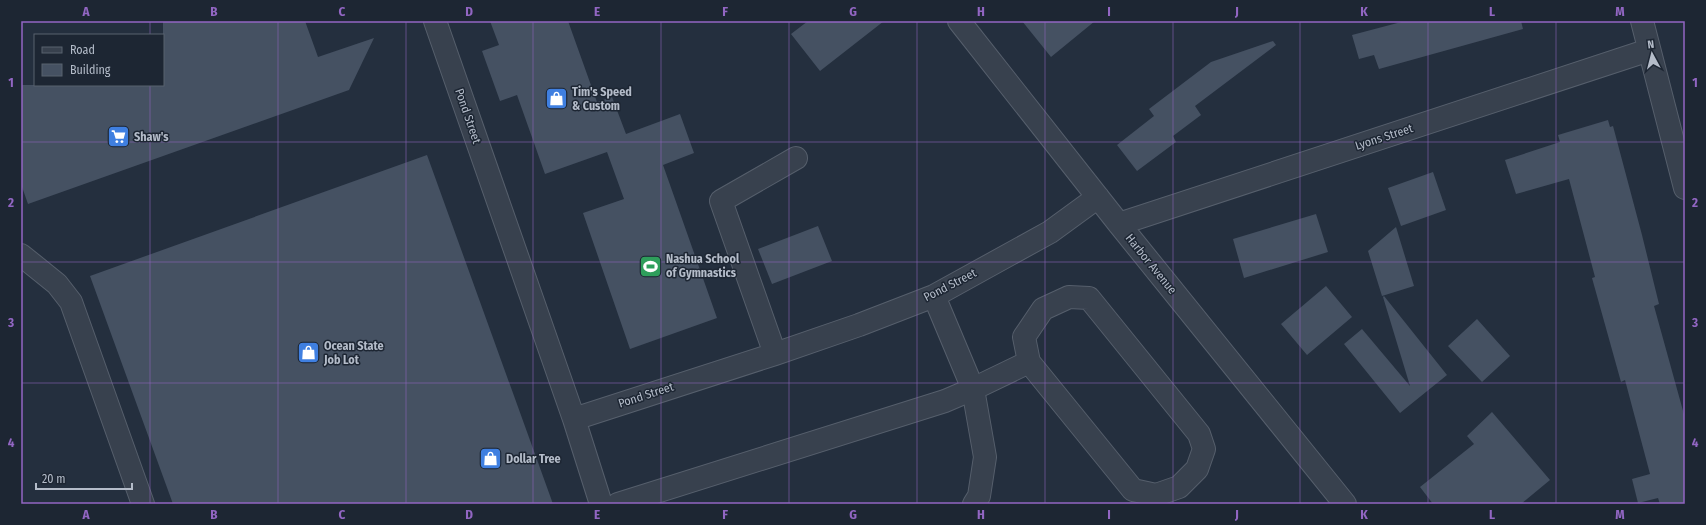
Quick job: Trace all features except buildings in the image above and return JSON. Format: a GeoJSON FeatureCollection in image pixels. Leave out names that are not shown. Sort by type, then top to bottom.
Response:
{"type":"FeatureCollection","features":[{"type":"Feature","properties":{"kind":"street","name":"Pond Street"},"geometry":{"type":"LineString","coordinates":[[435,21],[574,418],[775,354],[859,325],[934,296],[1050,232],[1098,197]]}},
{"type":"Feature","properties":{"kind":"street","name":"Harbor Avenue"},"geometry":{"type":"LineString","coordinates":[[959,21],[1119,224],[1345,504]]}},
{"type":"Feature","properties":{"kind":"street"},"geometry":{"type":"LineString","coordinates":[[1642,21],[1685,188]]}},
{"type":"Feature","properties":{"kind":"street","name":"Lyons Street"},"geometry":{"type":"LineString","coordinates":[[1119,224],[1649,50]]}},
{"type":"Feature","properties":{"kind":"street"},"geometry":{"type":"LineString","coordinates":[[775,354],[721,201],[796,158]]}},
{"type":"Feature","properties":{"kind":"street"},"geometry":{"type":"LineString","coordinates":[[21,255],[57,284],[70,302],[142,504]]}},
{"type":"Feature","properties":{"kind":"street"},"geometry":{"type":"LineString","coordinates":[[934,296],[973,389],[985,457],[979,496],[974,504]]}},
{"type":"Feature","properties":{"kind":"street"},"geometry":{"type":"LineString","coordinates":[[1070,297],[1089,298],[1199,434],[1204,448],[1197,469],[1179,487],[1156,495],[1133,490],[1029,362],[1024,337],[1043,309],[1070,297]]}},
{"type":"Feature","properties":{"kind":"street"},"geometry":{"type":"LineString","coordinates":[[618,504],[927,406],[973,389],[1029,362]]}},
{"type":"Feature","properties":{"kind":"street"},"geometry":{"type":"LineString","coordinates":[[574,418],[601,504]]}},
{"type":"Feature","properties":{"kind":"place","name":"Tim's Speed & Custom"},"geometry":{"type":"Point","coordinates":[557,99]}},
{"type":"Feature","properties":{"kind":"place","name":"Shaw's"},"geometry":{"type":"Point","coordinates":[119,137]}},
{"type":"Feature","properties":{"kind":"place","name":"Nashua School of Gymnastics"},"geometry":{"type":"Point","coordinates":[650,266]}},
{"type":"Feature","properties":{"kind":"place","name":"Ocean State Job Lot"},"geometry":{"type":"Point","coordinates":[308,353]}},
{"type":"Feature","properties":{"kind":"place","name":"Dollar Tree"},"geometry":{"type":"Point","coordinates":[491,459]}}]}
